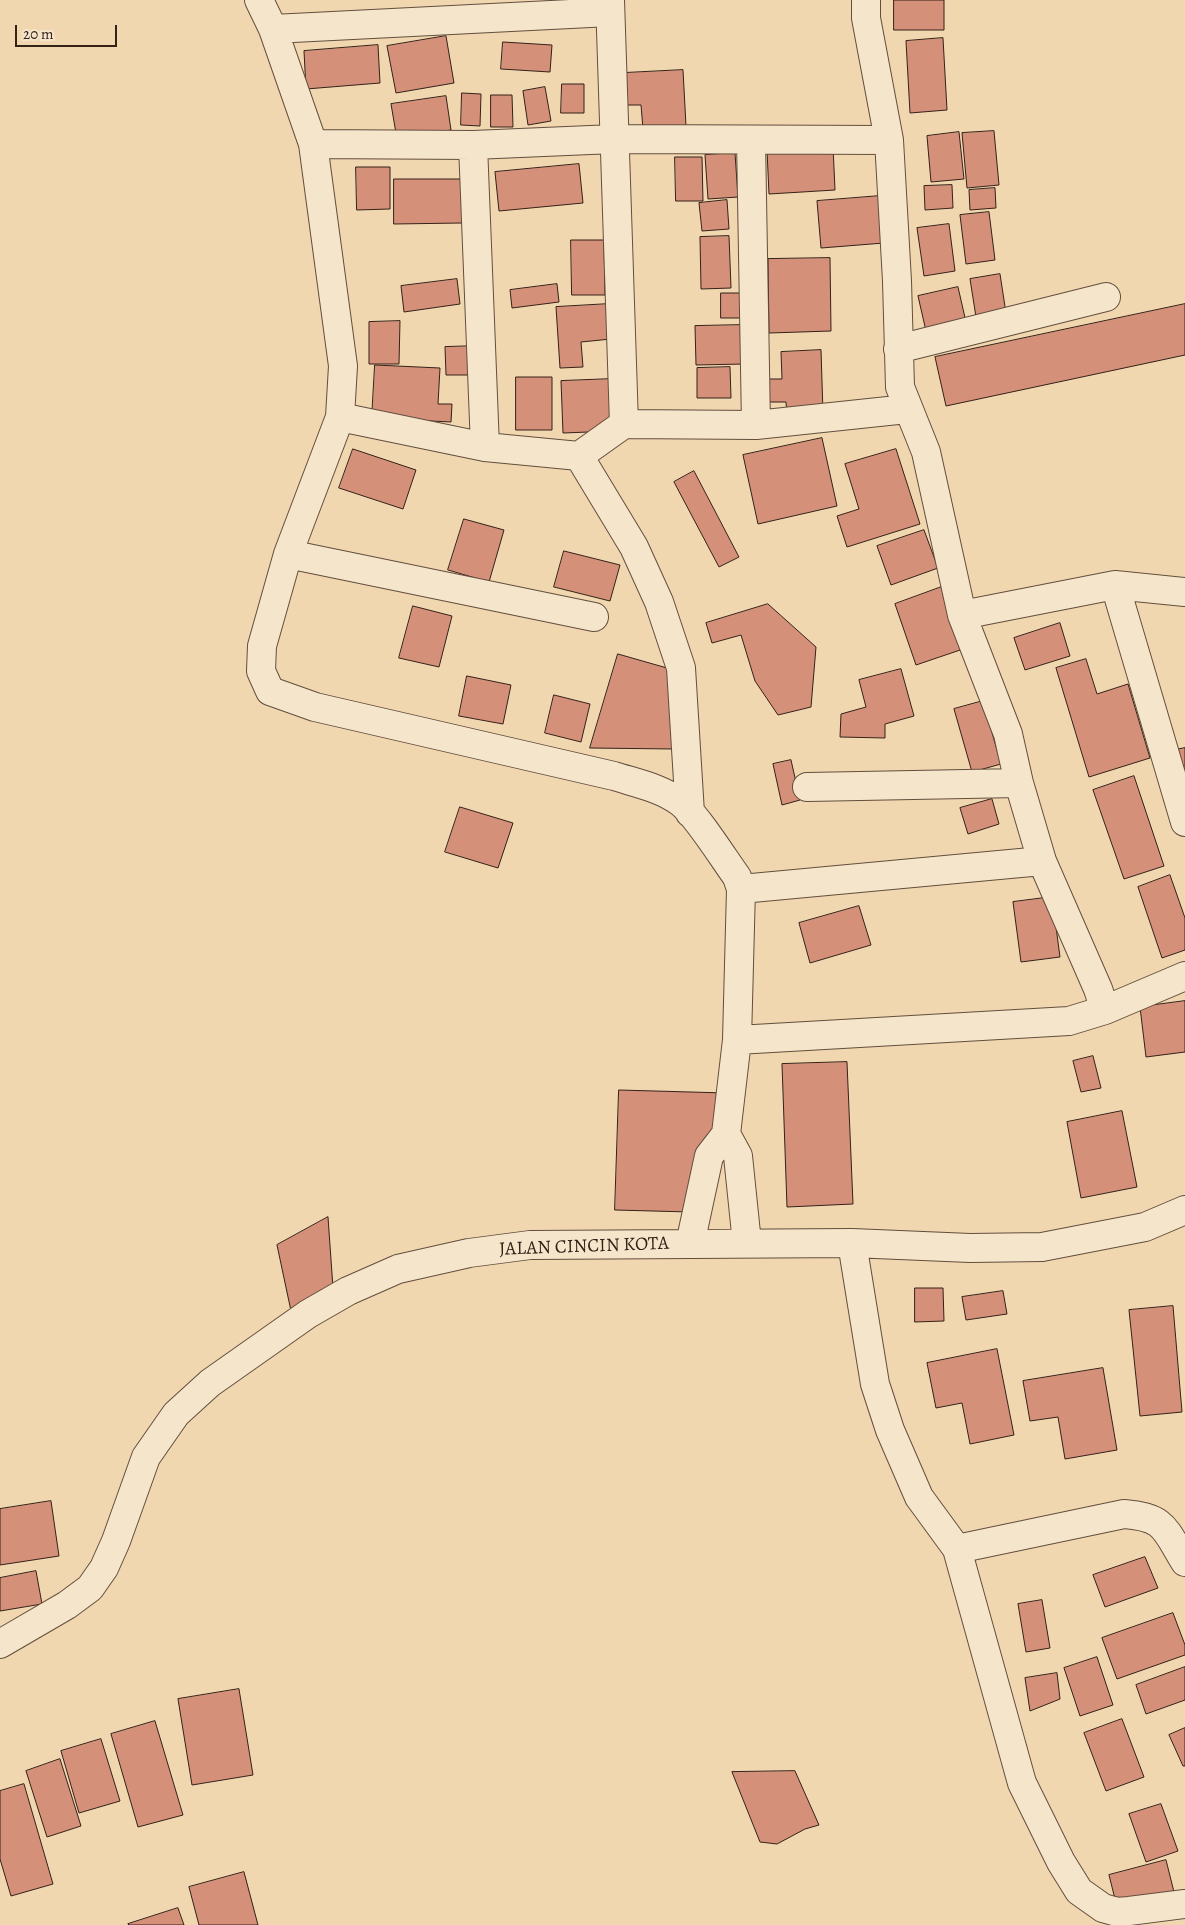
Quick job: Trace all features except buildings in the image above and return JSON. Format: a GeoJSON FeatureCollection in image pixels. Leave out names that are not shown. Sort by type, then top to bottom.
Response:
{"type":"FeatureCollection","features":[{"type":"Feature","properties":{"kind":"street"},"geometry":{"type":"LineString","coordinates":[[259,0],[273,29],[313,144],[343,366],[340,417],[288,554],[262,646],[261,671],[270,691],[315,706],[614,776],[655,789],[680,802],[690,813],[737,877],[741,889],[737,1040],[726,1134],[709,1156],[690,1244]]}},
{"type":"Feature","properties":{"kind":"street"},"geometry":{"type":"LineString","coordinates":[[866,0],[866,18],[890,140],[898,281],[900,386],[907,409],[918,429],[926,452],[962,615],[1008,734],[1019,783],[1042,861],[1098,988],[1105,1010]]}},
{"type":"Feature","properties":{"kind":"street"},"geometry":{"type":"LineString","coordinates":[[273,29],[610,6],[624,424]]}},
{"type":"Feature","properties":{"kind":"street"},"geometry":{"type":"LineString","coordinates":[[313,144],[473,145],[614,139],[890,140]]}},
{"type":"Feature","properties":{"kind":"street"},"geometry":{"type":"LineString","coordinates":[[751,140],[756,425]]}},
{"type":"Feature","properties":{"kind":"street"},"geometry":{"type":"LineString","coordinates":[[473,145],[485,447]]}},
{"type":"Feature","properties":{"kind":"street"},"geometry":{"type":"LineString","coordinates":[[898,349],[1106,297]]}},
{"type":"Feature","properties":{"kind":"street"},"geometry":{"type":"LineString","coordinates":[[340,417],[485,447],[579,456],[624,424],[756,425],[907,409]]}},
{"type":"Feature","properties":{"kind":"street"},"geometry":{"type":"LineString","coordinates":[[579,456],[634,547],[659,602],[682,668],[690,813]]}},
{"type":"Feature","properties":{"kind":"street"},"geometry":{"type":"LineString","coordinates":[[288,554],[594,617]]}},
{"type":"Feature","properties":{"kind":"street"},"geometry":{"type":"LineString","coordinates":[[962,615],[1115,585],[1185,592]]}},
{"type":"Feature","properties":{"kind":"street"},"geometry":{"type":"LineString","coordinates":[[1115,585],[1185,822]]}},
{"type":"Feature","properties":{"kind":"street"},"geometry":{"type":"LineString","coordinates":[[807,787],[1019,783]]}},
{"type":"Feature","properties":{"kind":"street"},"geometry":{"type":"LineString","coordinates":[[741,889],[1042,861]]}},
{"type":"Feature","properties":{"kind":"street"},"geometry":{"type":"LineString","coordinates":[[737,1040],[1069,1021],[1105,1010],[1185,976]]}},
{"type":"Feature","properties":{"kind":"street"},"geometry":{"type":"LineString","coordinates":[[726,1134],[738,1156],[747,1243]]}},
{"type":"Feature","properties":{"kind":"street","name":"JALAN CINCIN KOTA"},"geometry":{"type":"LineString","coordinates":[[0,1644],[67,1605],[90,1588],[104,1568],[116,1541],[146,1457],[176,1414],[210,1383],[308,1314],[348,1292],[398,1269],[470,1253],[530,1246],[852,1243],[970,1248],[1042,1247],[1144,1227],[1185,1210]]}},
{"type":"Feature","properties":{"kind":"street"},"geometry":{"type":"LineString","coordinates":[[852,1243],[875,1384],[890,1430],[919,1497],[957,1549],[1022,1783],[1061,1862],[1079,1890],[1103,1908],[1117,1912],[1172,1908],[1185,1904]]}},
{"type":"Feature","properties":{"kind":"street"},"geometry":{"type":"LineString","coordinates":[[957,1549],[1124,1514],[1138,1515],[1161,1523],[1185,1562]]}}]}
